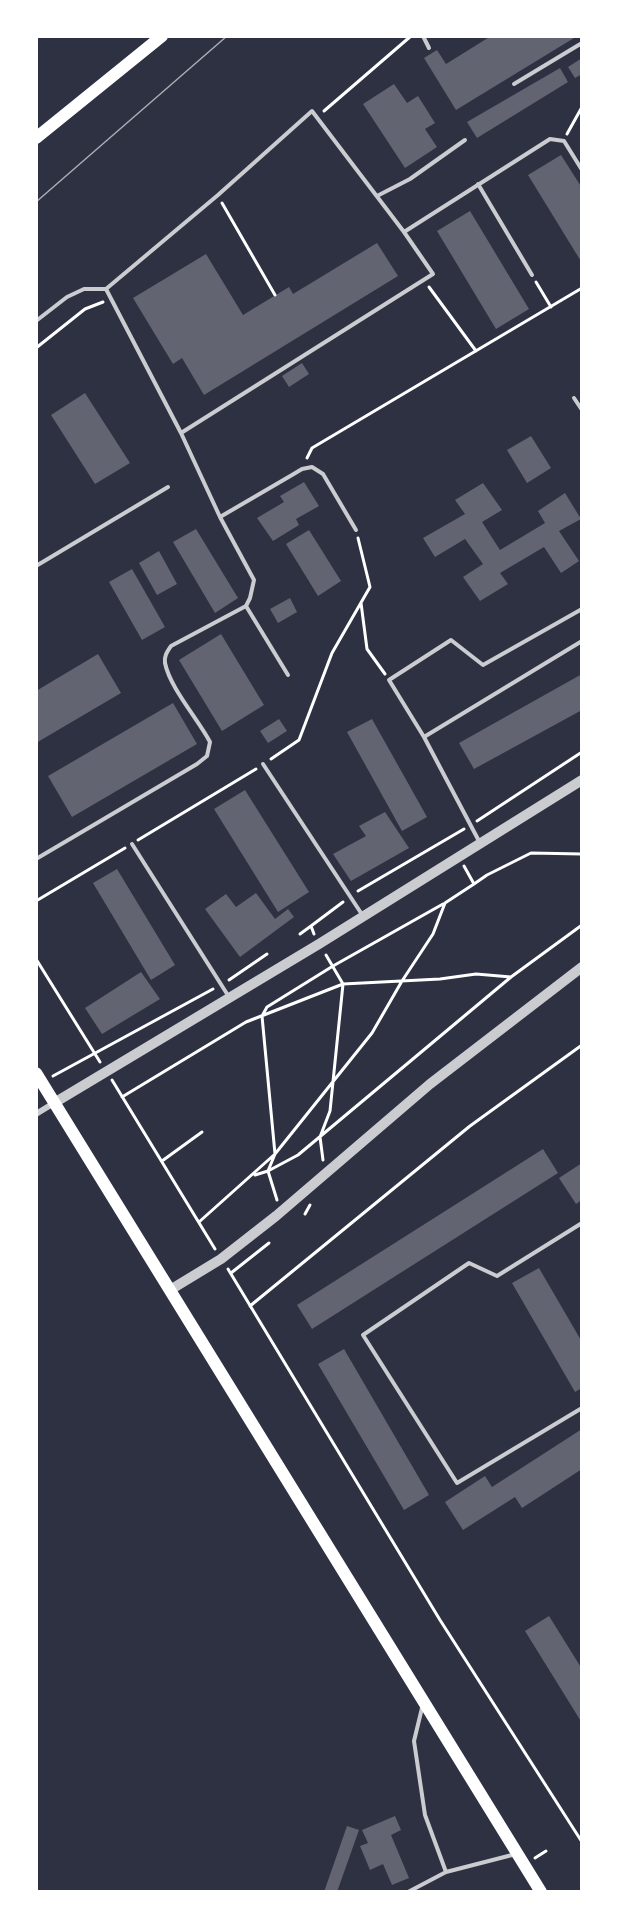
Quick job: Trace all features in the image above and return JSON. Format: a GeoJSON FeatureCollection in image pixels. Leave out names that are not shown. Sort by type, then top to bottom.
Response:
{"type":"FeatureCollection","features":[{"type":"Feature","properties":{"kind":"main road"},"geometry":{"type":"LineString","coordinates":[[36,138],[162,36]]}},
{"type":"Feature","properties":{"kind":"main road"},"geometry":{"type":"LineString","coordinates":[[39,1078],[541,1892]]}},
{"type":"Feature","properties":{"kind":"street"},"geometry":{"type":"LineString","coordinates":[[36,1114],[319,944],[582,780]]}},
{"type":"Feature","properties":{"kind":"street"},"geometry":{"type":"LineString","coordinates":[[170,1290],[221,1260],[430,1084],[582,968]]}},
{"type":"Feature","properties":{"kind":"lane"},"geometry":{"type":"LineString","coordinates":[[423,36],[429,48]]}},
{"type":"Feature","properties":{"kind":"lane"},"geometry":{"type":"LineString","coordinates":[[514,84],[582,43]]}},
{"type":"Feature","properties":{"kind":"lane"},"geometry":{"type":"LineString","coordinates":[[36,321],[68,297],[84,289],[106,289],[218,195],[312,111],[434,274],[181,433]]}},
{"type":"Feature","properties":{"kind":"lane"},"geometry":{"type":"LineString","coordinates":[[404,232],[550,139],[564,141],[582,170]]}},
{"type":"Feature","properties":{"kind":"lane"},"geometry":{"type":"LineString","coordinates":[[377,196],[410,178],[465,140]]}},
{"type":"Feature","properties":{"kind":"lane"},"geometry":{"type":"LineString","coordinates":[[478,184],[532,274]]}},
{"type":"Feature","properties":{"kind":"lane"},"geometry":{"type":"LineString","coordinates":[[36,859],[207,756],[210,742],[177,688],[165,664],[165,655],[171,646],[246,606],[254,580],[106,289]]}},
{"type":"Feature","properties":{"kind":"lane"},"geometry":{"type":"LineString","coordinates":[[574,398],[582,410]]}},
{"type":"Feature","properties":{"kind":"lane"},"geometry":{"type":"LineString","coordinates":[[220,517],[302,469],[312,467],[323,474],[356,530]]}},
{"type":"Feature","properties":{"kind":"lane"},"geometry":{"type":"LineString","coordinates":[[36,566],[168,487]]}},
{"type":"Feature","properties":{"kind":"lane"},"geometry":{"type":"LineString","coordinates":[[246,606],[288,675]]}},
{"type":"Feature","properties":{"kind":"lane"},"geometry":{"type":"LineString","coordinates":[[481,844],[424,737],[389,680],[451,640],[467,655],[483,665],[582,609]]}},
{"type":"Feature","properties":{"kind":"lane"},"geometry":{"type":"LineString","coordinates":[[424,737],[582,641]]}},
{"type":"Feature","properties":{"kind":"lane"},"geometry":{"type":"LineString","coordinates":[[263,764],[364,916]]}},
{"type":"Feature","properties":{"kind":"lane"},"geometry":{"type":"LineString","coordinates":[[132,844],[230,998]]}},
{"type":"Feature","properties":{"kind":"lane"},"geometry":{"type":"LineString","coordinates":[[582,1223],[497,1276],[469,1263],[363,1335],[457,1483],[582,1408]]}},
{"type":"Feature","properties":{"kind":"lane"},"geometry":{"type":"LineString","coordinates":[[424,1700],[414,1741],[425,1815],[446,1872]]}},
{"type":"Feature","properties":{"kind":"lane"},"geometry":{"type":"LineString","coordinates":[[408,1892],[446,1872],[517,1854]]}},
{"type":"Feature","properties":{"kind":"path"},"geometry":{"type":"LineString","coordinates":[[317,117],[411,36]]}},
{"type":"Feature","properties":{"kind":"path"},"geometry":{"type":"LineString","coordinates":[[564,141],[582,106]]}},
{"type":"Feature","properties":{"kind":"path"},"geometry":{"type":"LineString","coordinates":[[218,195],[275,295]]}},
{"type":"Feature","properties":{"kind":"path"},"geometry":{"type":"LineString","coordinates":[[532,274],[551,307]]}},
{"type":"Feature","properties":{"kind":"path"},"geometry":{"type":"LineString","coordinates":[[424,281],[476,351]]}},
{"type":"Feature","properties":{"kind":"path"},"geometry":{"type":"LineString","coordinates":[[302,469],[312,448],[582,288]]}},
{"type":"Feature","properties":{"kind":"path"},"geometry":{"type":"LineString","coordinates":[[36,348],[85,309],[111,298]]}},
{"type":"Feature","properties":{"kind":"path"},"geometry":{"type":"LineString","coordinates":[[36,902],[299,740],[332,654],[370,587],[356,530]]}},
{"type":"Feature","properties":{"kind":"path"},"geometry":{"type":"LineString","coordinates":[[362,603],[367,649],[389,680]]}},
{"type":"Feature","properties":{"kind":"path"},"geometry":{"type":"LineString","coordinates":[[300,934],[350,896],[471,825],[582,753]]}},
{"type":"Feature","properties":{"kind":"path"},"geometry":{"type":"LineString","coordinates":[[280,1212],[268,1171],[275,1154],[262,1016],[267,1007],[333,966],[445,903],[487,875],[531,853],[582,855]]}},
{"type":"Feature","properties":{"kind":"path"},"geometry":{"type":"LineString","coordinates":[[458,858],[474,884]]}},
{"type":"Feature","properties":{"kind":"path"},"geometry":{"type":"LineString","coordinates":[[199,1222],[275,1154],[372,1033],[433,934],[445,903]]}},
{"type":"Feature","properties":{"kind":"path"},"geometry":{"type":"LineString","coordinates":[[311,926],[343,984],[330,1111]]}},
{"type":"Feature","properties":{"kind":"path"},"geometry":{"type":"LineString","coordinates":[[253,1175],[268,1171],[298,1155],[511,977],[582,926]]}},
{"type":"Feature","properties":{"kind":"path"},"geometry":{"type":"LineString","coordinates":[[39,1078],[94,1053],[221,985],[267,954]]}},
{"type":"Feature","properties":{"kind":"path"},"geometry":{"type":"LineString","coordinates":[[36,959],[231,1273],[440,1620],[582,1842]]}},
{"type":"Feature","properties":{"kind":"path"},"geometry":{"type":"LineString","coordinates":[[122,1097],[246,1023],[343,984],[476,974],[511,977]]}},
{"type":"Feature","properties":{"kind":"path"},"geometry":{"type":"LineString","coordinates":[[250,1306],[470,1126],[582,1045]]}},
{"type":"Feature","properties":{"kind":"path"},"geometry":{"type":"LineString","coordinates":[[162,1161],[202,1131]]}},
{"type":"Feature","properties":{"kind":"path"},"geometry":{"type":"LineString","coordinates":[[231,1273],[269,1243]]}},
{"type":"Feature","properties":{"kind":"building"},"geometry":{"type":"Polygon","coordinates":[[[491,36],[572,36],[574,38],[456,110],[424,58],[437,50],[446,64],[491,36]]]}},
{"type":"Feature","properties":{"kind":"building"},"geometry":{"type":"Polygon","coordinates":[[[582,58],[582,74],[575,78],[568,67],[582,58]]]}},
{"type":"Feature","properties":{"kind":"building"},"geometry":{"type":"Polygon","coordinates":[[[560,68],[568,82],[477,138],[467,122],[560,68]]]}},
{"type":"Feature","properties":{"kind":"building"},"geometry":{"type":"Polygon","coordinates":[[[394,84],[407,103],[418,96],[435,123],[425,129],[437,147],[405,168],[363,104],[394,84]]]}},
{"type":"Feature","properties":{"kind":"building"},"geometry":{"type":"Polygon","coordinates":[[[561,155],[582,188],[582,263],[528,175],[561,155]]]}},
{"type":"Feature","properties":{"kind":"building"},"geometry":{"type":"Polygon","coordinates":[[[470,211],[529,309],[496,329],[437,231],[470,211]]]}},
{"type":"Feature","properties":{"kind":"building"},"geometry":{"type":"Polygon","coordinates":[[[377,243],[398,276],[204,395],[182,358],[173,364],[133,298],[206,254],[243,315],[289,287],[293,294],[377,243]]]}},
{"type":"Feature","properties":{"kind":"building"},"geometry":{"type":"Polygon","coordinates":[[[302,363],[309,374],[289,387],[282,376],[302,363]]]}},
{"type":"Feature","properties":{"kind":"building"},"geometry":{"type":"Polygon","coordinates":[[[85,393],[130,463],[95,484],[51,415],[85,393]]]}},
{"type":"Feature","properties":{"kind":"building"},"geometry":{"type":"Polygon","coordinates":[[[531,436],[551,468],[527,483],[507,450],[531,436]]]}},
{"type":"Feature","properties":{"kind":"building"},"geometry":{"type":"Polygon","coordinates":[[[304,482],[319,506],[296,519],[299,525],[273,541],[257,518],[284,502],[280,496],[304,482]]]}},
{"type":"Feature","properties":{"kind":"building"},"geometry":{"type":"Polygon","coordinates":[[[483,483],[502,510],[482,522],[500,550],[545,523],[538,511],[565,493],[581,519],[559,531],[579,561],[561,573],[544,547],[500,573],[508,584],[480,601],[463,577],[483,564],[465,539],[435,557],[423,538],[465,514],[455,500],[483,483]]]}},
{"type":"Feature","properties":{"kind":"building"},"geometry":{"type":"Polygon","coordinates":[[[196,529],[238,598],[215,613],[173,542],[196,529]]]}},
{"type":"Feature","properties":{"kind":"building"},"geometry":{"type":"Polygon","coordinates":[[[309,530],[341,581],[318,596],[286,544],[309,530]]]}},
{"type":"Feature","properties":{"kind":"building"},"geometry":{"type":"Polygon","coordinates":[[[159,551],[177,584],[157,595],[139,563],[159,551]]]}},
{"type":"Feature","properties":{"kind":"building"},"geometry":{"type":"Polygon","coordinates":[[[132,569],[165,627],[142,640],[109,582],[132,569]]]}},
{"type":"Feature","properties":{"kind":"building"},"geometry":{"type":"Polygon","coordinates":[[[290,598],[297,612],[278,623],[270,609],[290,598]]]}},
{"type":"Feature","properties":{"kind":"building"},"geometry":{"type":"Polygon","coordinates":[[[221,634],[264,705],[222,731],[179,660],[221,634]]]}},
{"type":"Feature","properties":{"kind":"building"},"geometry":{"type":"Polygon","coordinates":[[[98,654],[121,693],[36,743],[36,691],[98,654]]]}},
{"type":"Feature","properties":{"kind":"building"},"geometry":{"type":"Polygon","coordinates":[[[582,674],[582,710],[474,769],[459,743],[582,674]]]}},
{"type":"Feature","properties":{"kind":"building"},"geometry":{"type":"Polygon","coordinates":[[[173,703],[197,744],[72,817],[48,776],[173,703]]]}},
{"type":"Feature","properties":{"kind":"building"},"geometry":{"type":"Polygon","coordinates":[[[279,719],[287,731],[268,743],[260,731],[279,719]]]}},
{"type":"Feature","properties":{"kind":"building"},"geometry":{"type":"Polygon","coordinates":[[[372,719],[427,817],[402,831],[347,732],[372,719]]]}},
{"type":"Feature","properties":{"kind":"building"},"geometry":{"type":"Polygon","coordinates":[[[245,790],[309,892],[278,912],[214,809],[245,790]]]}},
{"type":"Feature","properties":{"kind":"building"},"geometry":{"type":"Polygon","coordinates":[[[385,812],[409,848],[351,881],[333,854],[366,836],[359,826],[385,812]]]}},
{"type":"Feature","properties":{"kind":"building"},"geometry":{"type":"Polygon","coordinates":[[[117,869],[175,965],[151,980],[93,883],[117,869]]]}},
{"type":"Feature","properties":{"kind":"building"},"geometry":{"type":"Polygon","coordinates":[[[256,893],[275,919],[288,909],[294,917],[240,957],[205,909],[226,894],[236,907],[256,893]]]}},
{"type":"Feature","properties":{"kind":"building"},"geometry":{"type":"Polygon","coordinates":[[[141,972],[160,999],[102,1034],[85,1008],[141,972]]]}},
{"type":"Feature","properties":{"kind":"building"},"geometry":{"type":"Polygon","coordinates":[[[543,1149],[558,1173],[312,1329],[297,1305],[543,1149]]]}},
{"type":"Feature","properties":{"kind":"building"},"geometry":{"type":"Polygon","coordinates":[[[582,1163],[582,1200],[576,1204],[559,1178],[582,1163]]]}},
{"type":"Feature","properties":{"kind":"building"},"geometry":{"type":"Polygon","coordinates":[[[539,1268],[582,1342],[582,1388],[575,1392],[512,1283],[539,1268]]]}},
{"type":"Feature","properties":{"kind":"building"},"geometry":{"type":"Polygon","coordinates":[[[344,1349],[429,1495],[404,1510],[318,1364],[344,1349]]]}},
{"type":"Feature","properties":{"kind":"building"},"geometry":{"type":"Polygon","coordinates":[[[582,1429],[582,1469],[522,1508],[515,1497],[463,1530],[445,1502],[485,1476],[492,1487],[582,1429]]]}},
{"type":"Feature","properties":{"kind":"building"},"geometry":{"type":"Polygon","coordinates":[[[549,1616],[582,1669],[582,1723],[525,1631],[549,1616]]]}},
{"type":"Feature","properties":{"kind":"building"},"geometry":{"type":"Polygon","coordinates":[[[395,1816],[401,1830],[391,1835],[409,1878],[392,1885],[383,1864],[370,1870],[360,1846],[368,1843],[362,1830],[395,1816]]]}},
{"type":"Feature","properties":{"kind":"building"},"geometry":{"type":"Polygon","coordinates":[[[347,1826],[359,1830],[337,1892],[324,1892],[347,1826]]]}},
{"type":"Feature","properties":{"kind":"tram line"},"geometry":{"type":"LineString","coordinates":[[36,202],[227,36]]}}]}
